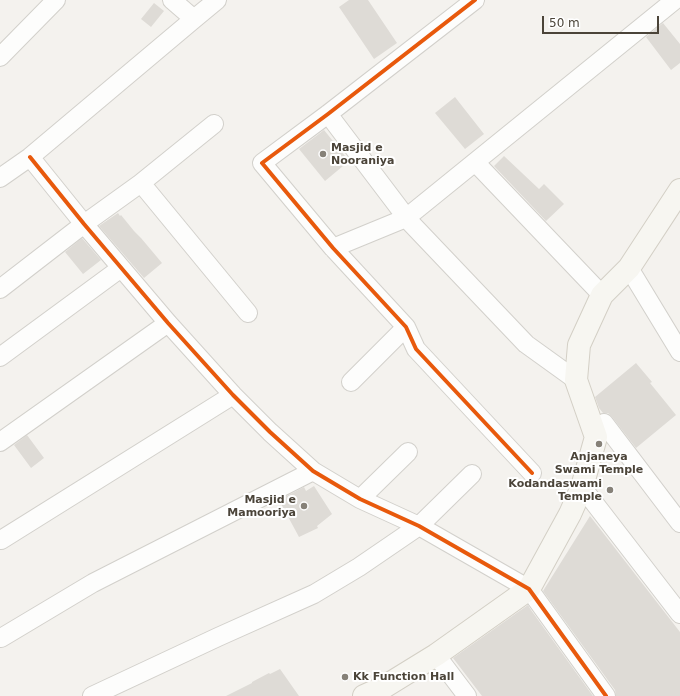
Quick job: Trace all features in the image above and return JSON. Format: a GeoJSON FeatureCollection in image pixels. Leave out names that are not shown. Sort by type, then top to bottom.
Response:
{"type":"FeatureCollection","features":[{"type":"Feature","properties":{"kind":"street"},"geometry":{"type":"LineString","coordinates":[[0,57],[56,0]]}},
{"type":"Feature","properties":{"kind":"street"},"geometry":{"type":"LineString","coordinates":[[172,0],[194,19]]}},
{"type":"Feature","properties":{"kind":"street"},"geometry":{"type":"LineString","coordinates":[[0,178],[30,157],[217,0]]}},
{"type":"Feature","properties":{"kind":"street"},"geometry":{"type":"LineString","coordinates":[[475,0],[262,163],[333,248],[406,327],[416,350],[532,473]]}},
{"type":"Feature","properties":{"kind":"street"},"geometry":{"type":"LineString","coordinates":[[333,248],[406,218],[675,0]]}},
{"type":"Feature","properties":{"kind":"street"},"geometry":{"type":"LineString","coordinates":[[328,114],[406,218],[526,344],[576,380]]}},
{"type":"Feature","properties":{"kind":"street"},"geometry":{"type":"LineString","coordinates":[[0,288],[140,183],[214,124]]}},
{"type":"Feature","properties":{"kind":"street"},"geometry":{"type":"LineString","coordinates":[[30,157],[84,224],[168,323],[233,395],[270,432],[313,471],[360,499],[419,526],[528,589],[606,696]]}},
{"type":"Feature","properties":{"kind":"street"},"geometry":{"type":"LineString","coordinates":[[475,162],[602,295]]}},
{"type":"Feature","properties":{"kind":"street"},"geometry":{"type":"LineString","coordinates":[[140,183],[248,313]]}},
{"type":"Feature","properties":{"kind":"street"},"geometry":{"type":"LineString","coordinates":[[596,436],[576,380],[579,345],[602,295],[629,268],[680,190]]}},
{"type":"Feature","properties":{"kind":"street"},"geometry":{"type":"LineString","coordinates":[[0,357],[121,268]]}},
{"type":"Feature","properties":{"kind":"street"},"geometry":{"type":"LineString","coordinates":[[629,268],[680,352]]}},
{"type":"Feature","properties":{"kind":"street"},"geometry":{"type":"LineString","coordinates":[[0,442],[168,323]]}},
{"type":"Feature","properties":{"kind":"street"},"geometry":{"type":"LineString","coordinates":[[351,382],[406,327]]}},
{"type":"Feature","properties":{"kind":"street"},"geometry":{"type":"LineString","coordinates":[[1,540],[233,395]]}},
{"type":"Feature","properties":{"kind":"street"},"geometry":{"type":"LineString","coordinates":[[364,696],[387,691],[528,589],[570,514],[582,486],[596,436],[604,423],[680,523]]}},
{"type":"Feature","properties":{"kind":"street"},"geometry":{"type":"LineString","coordinates":[[360,499],[408,452]]}},
{"type":"Feature","properties":{"kind":"street"},"geometry":{"type":"LineString","coordinates":[[1,638],[93,583],[313,471]]}},
{"type":"Feature","properties":{"kind":"street"},"geometry":{"type":"LineString","coordinates":[[92,696],[211,640],[314,594],[359,567],[419,526],[472,474]]}},
{"type":"Feature","properties":{"kind":"street"},"geometry":{"type":"LineString","coordinates":[[582,486],[680,614]]}},
{"type":"Feature","properties":{"kind":"street"},"geometry":{"type":"LineString","coordinates":[[436,655],[467,696]]}},
{"type":"Feature","properties":{"kind":"building"},"geometry":{"type":"Polygon","coordinates":[[[349,0],[368,0],[397,43],[374,59],[339,7],[349,0]]]}},
{"type":"Feature","properties":{"kind":"building"},"geometry":{"type":"Polygon","coordinates":[[[154,3],[164,11],[151,27],[141,19],[154,3]]]}},
{"type":"Feature","properties":{"kind":"building"},"geometry":{"type":"Polygon","coordinates":[[[663,23],[680,44],[680,63],[671,70],[646,37],[663,23]]]}},
{"type":"Feature","properties":{"kind":"building"},"geometry":{"type":"Polygon","coordinates":[[[455,97],[484,134],[465,149],[435,113],[455,97]]]}},
{"type":"Feature","properties":{"kind":"building","name":"Masjid e Nooraniya"},"geometry":{"type":"Polygon","coordinates":[[[324,130],[349,161],[325,181],[299,149],[324,130]]]}},
{"type":"Feature","properties":{"kind":"building"},"geometry":{"type":"Polygon","coordinates":[[[504,156],[539,189],[544,184],[564,204],[546,221],[494,166],[504,156]]]}},
{"type":"Feature","properties":{"kind":"building"},"geometry":{"type":"Polygon","coordinates":[[[118,213],[162,263],[144,278],[99,226],[118,213]]]}},
{"type":"Feature","properties":{"kind":"building"},"geometry":{"type":"Polygon","coordinates":[[[82,238],[101,260],[83,274],[65,252],[82,238]]]}},
{"type":"Feature","properties":{"kind":"building"},"geometry":{"type":"Polygon","coordinates":[[[636,363],[676,415],[636,448],[612,417],[608,413],[603,413],[599,408],[595,397],[636,363]]]}},
{"type":"Feature","properties":{"kind":"building"},"geometry":{"type":"Polygon","coordinates":[[[27,435],[44,458],[31,468],[14,445],[27,435]]]}},
{"type":"Feature","properties":{"kind":"building","name":"Masjid e Mamooriya"},"geometry":{"type":"Polygon","coordinates":[[[314,486],[332,514],[317,526],[318,528],[299,537],[279,500],[304,487],[306,491],[314,486]]]}},
{"type":"Feature","properties":{"kind":"building"},"geometry":{"type":"Polygon","coordinates":[[[590,516],[680,632],[680,696],[616,696],[615,690],[543,591],[590,516]]]}},
{"type":"Feature","properties":{"kind":"building"},"geometry":{"type":"Polygon","coordinates":[[[528,605],[593,696],[482,696],[453,658],[528,605]]]}},
{"type":"Feature","properties":{"kind":"building"},"geometry":{"type":"Polygon","coordinates":[[[280,669],[299,696],[226,696],[269,673],[270,674],[280,669]]]}},
{"type":"Feature","properties":{"kind":"cycle path"},"geometry":{"type":"LineString","coordinates":[[475,0],[262,163],[333,248],[406,327],[416,349],[532,473]]}},
{"type":"Feature","properties":{"kind":"cycle path"},"geometry":{"type":"LineString","coordinates":[[30,157],[84,224],[168,323],[233,395],[270,432],[313,471],[360,499],[419,526],[529,589],[606,696]]}},
{"type":"Feature","properties":{"kind":"place","name":"Masjid e Nooraniya"},"geometry":{"type":"Point","coordinates":[323,154]}},
{"type":"Feature","properties":{"kind":"place","name":"Anjaneya Swami Temple"},"geometry":{"type":"Point","coordinates":[599,444]}},
{"type":"Feature","properties":{"kind":"place","name":"Kodandaswami Temple"},"geometry":{"type":"Point","coordinates":[610,490]}},
{"type":"Feature","properties":{"kind":"place","name":"Masjid e Mamooriya"},"geometry":{"type":"Point","coordinates":[304,506]}},
{"type":"Feature","properties":{"kind":"place","name":"Kk Function Hall"},"geometry":{"type":"Point","coordinates":[345,677]}}]}
